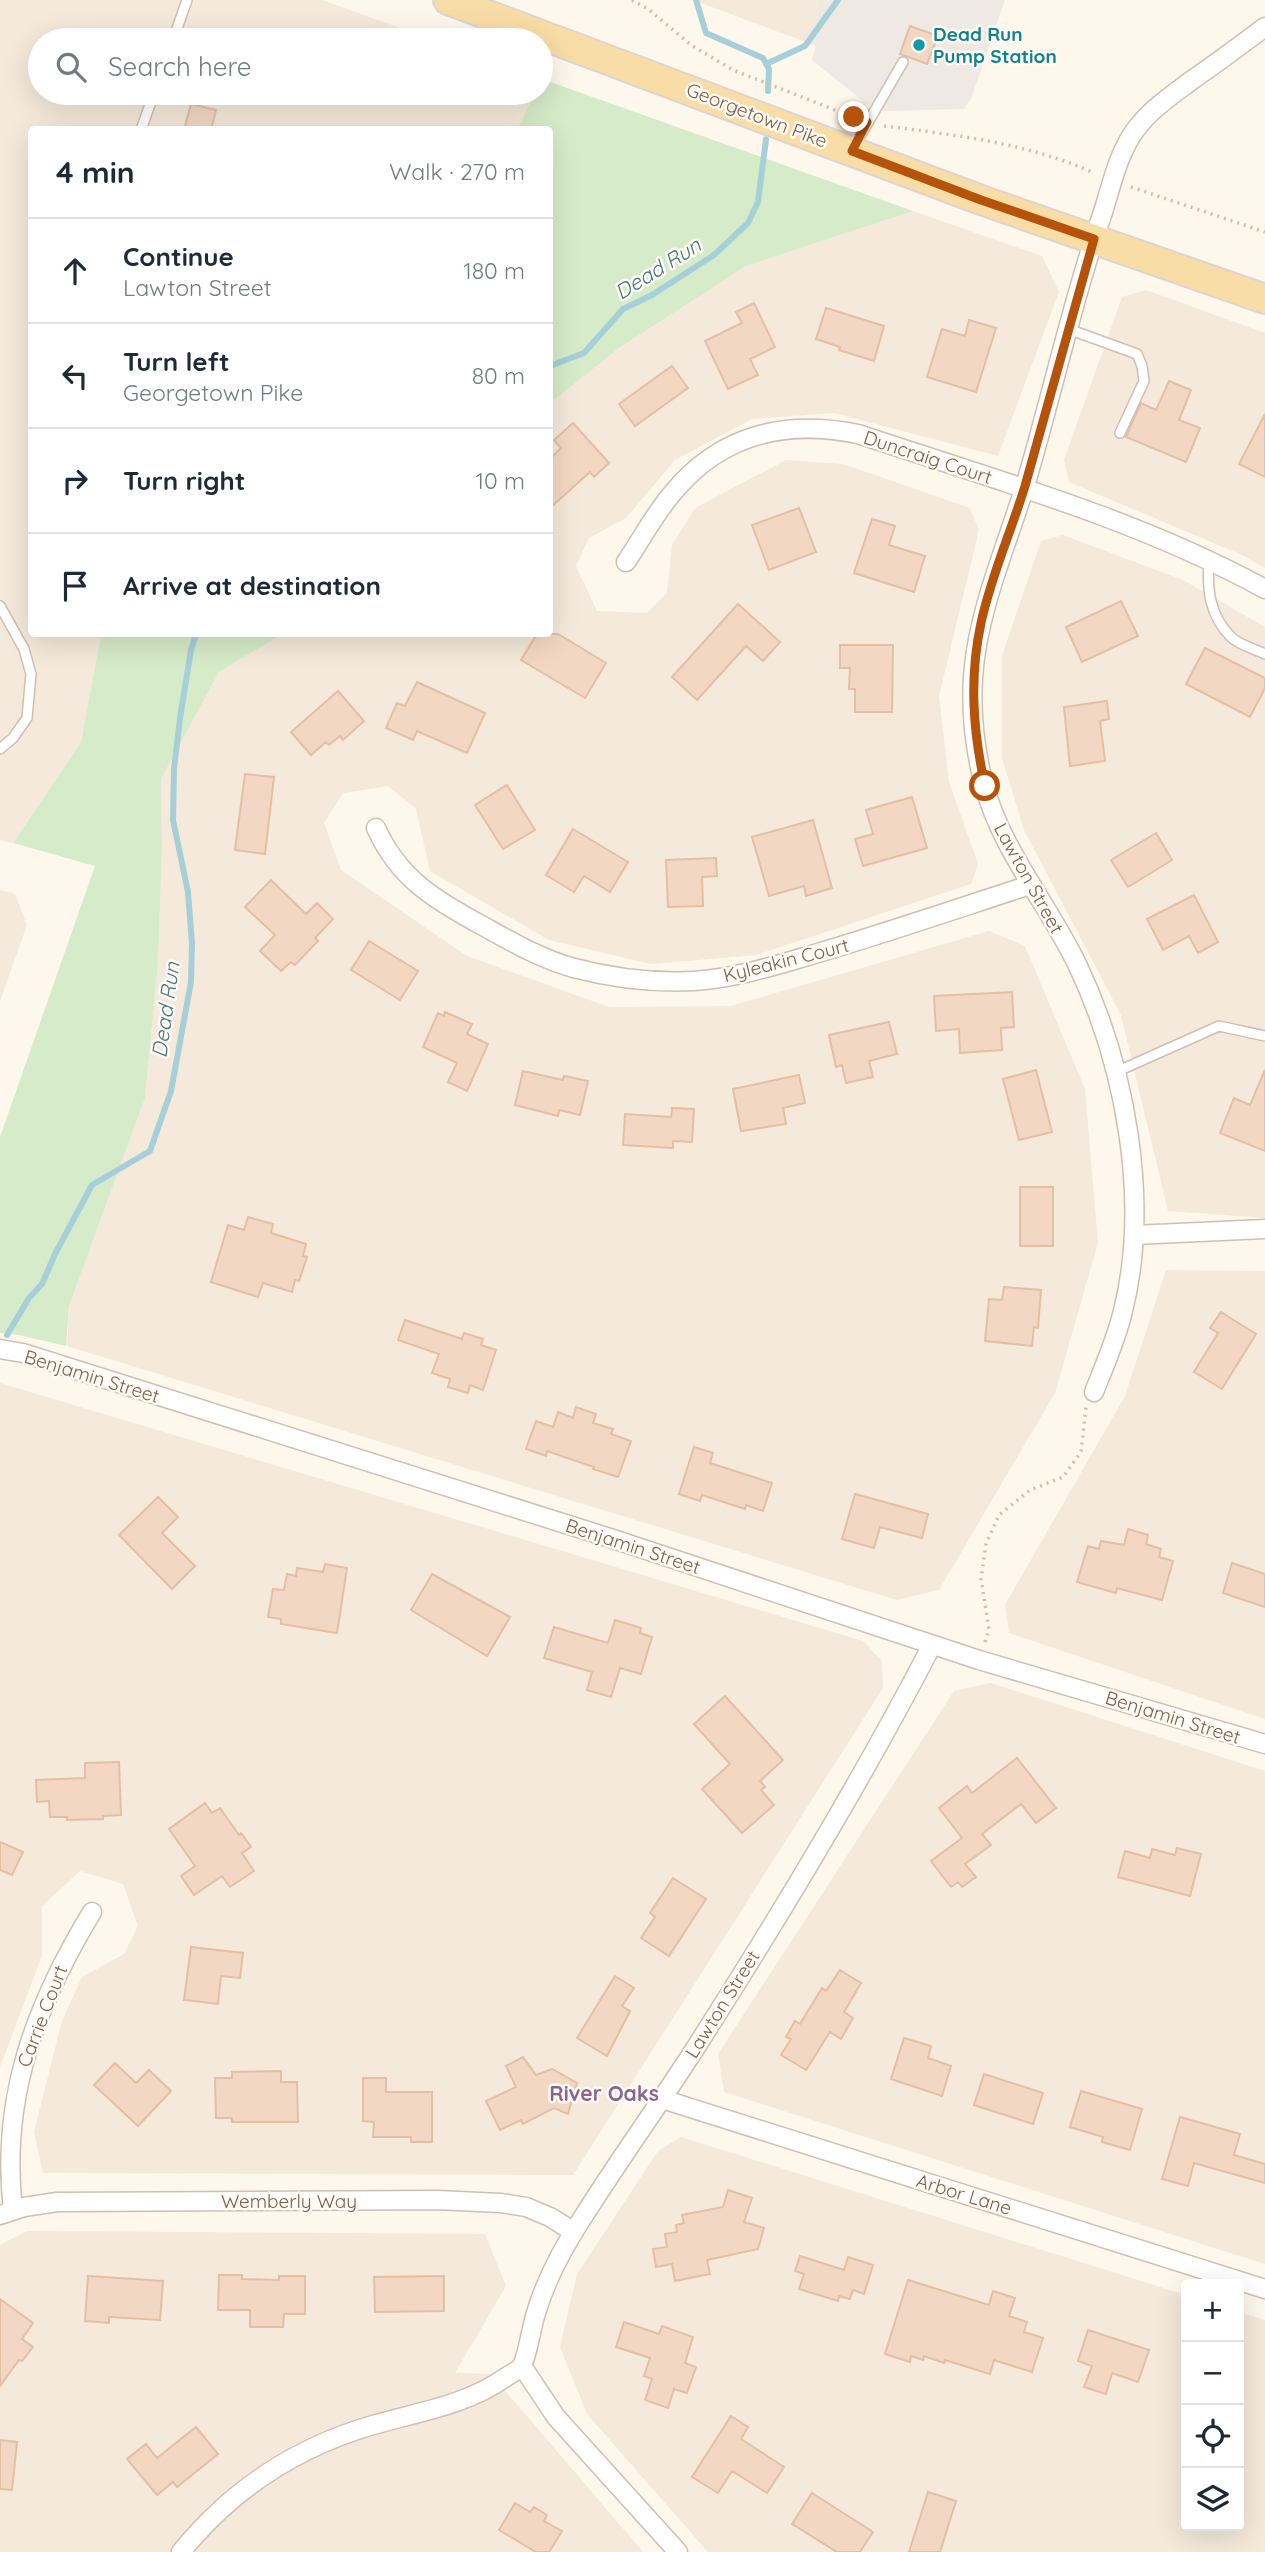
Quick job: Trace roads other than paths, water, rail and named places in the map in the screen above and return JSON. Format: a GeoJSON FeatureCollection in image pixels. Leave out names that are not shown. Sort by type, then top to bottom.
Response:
{"type":"FeatureCollection","features":[{"type":"Feature","properties":{"kind":"main road","name":"Georgetown Pike"},"geometry":{"type":"LineString","coordinates":[[448,0],[523,28]]}},
{"type":"Feature","properties":{"kind":"main road","name":"Georgetown Pike"},"geometry":{"type":"LineString","coordinates":[[553,39],[981,200],[1265,299]]}},
{"type":"Feature","properties":{"kind":"street","name":"Lawton Street"},"geometry":{"type":"LineString","coordinates":[[1094,1392],[1123,1313],[1131,1266],[1134,1235],[1133,1185],[1127,1127],[1116,1072],[1100,1019],[1076,963],[1030,885],[999,825],[985,786],[976,743],[972,699],[975,656],[981,621],[1024,489],[1094,239],[1122,152],[1136,128],[1154,109],[1265,27]]}},
{"type":"Feature","properties":{"kind":"street","name":"Duncraig Court"},"geometry":{"type":"LineString","coordinates":[[626,562],[670,496],[716,454],[769,432],[799,427],[831,428],[858,434],[1124,524],[1209,560],[1265,589]]}},
{"type":"Feature","properties":{"kind":"street","name":"Kyleakin Court"},"geometry":{"type":"LineString","coordinates":[[376,828],[386,851],[402,872],[421,887],[531,953],[572,967],[615,977],[655,981],[694,981],[756,971],[878,935],[1030,885]]}},
{"type":"Feature","properties":{"kind":"street"},"geometry":{"type":"LineString","coordinates":[[1134,1235],[1265,1229]]}},
{"type":"Feature","properties":{"kind":"street","name":"Benjamin Street"},"geometry":{"type":"LineString","coordinates":[[0,1349],[23,1353],[355,1457],[979,1660],[1265,1744]]}},
{"type":"Feature","properties":{"kind":"street","name":"Lawton Street"},"geometry":{"type":"LineString","coordinates":[[522,2366],[536,2311],[574,2232],[699,2044],[871,1759],[932,1645]]}},
{"type":"Feature","properties":{"kind":"street","name":"Carrie Court"},"geometry":{"type":"LineString","coordinates":[[7,2213],[9,2141],[14,2099],[25,2054],[54,1980],[92,1912]]}},
{"type":"Feature","properties":{"kind":"street","name":"Arbor Lane"},"geometry":{"type":"LineString","coordinates":[[662,2099],[1265,2289]]}},
{"type":"Feature","properties":{"kind":"street","name":"Wemberly Way"},"geometry":{"type":"LineString","coordinates":[[7,2213],[57,2202],[437,2200],[526,2207],[550,2217],[574,2232]]}},
{"type":"Feature","properties":{"kind":"street"},"geometry":{"type":"LineString","coordinates":[[181,2552],[198,2531],[272,2468],[307,2450],[372,2425],[438,2408],[495,2386],[522,2366],[556,2417],[678,2552]]}},
{"type":"Feature","properties":{"kind":"lane"},"geometry":{"type":"LineString","coordinates":[[177,28],[187,0]]}},
{"type":"Feature","properties":{"kind":"lane"},"geometry":{"type":"LineString","coordinates":[[852,151],[903,62]]}},
{"type":"Feature","properties":{"kind":"lane"},"geometry":{"type":"LineString","coordinates":[[142,126],[150,105]]}},
{"type":"Feature","properties":{"kind":"lane"},"geometry":{"type":"LineString","coordinates":[[1068,329],[1137,354],[1142,366],[1143,381],[1120,433]]}},
{"type":"Feature","properties":{"kind":"lane"},"geometry":{"type":"LineString","coordinates":[[1209,560],[1208,588],[1214,614],[1231,638],[1265,654]]}},
{"type":"Feature","properties":{"kind":"lane"},"geometry":{"type":"LineString","coordinates":[[0,606],[23,649],[31,674],[27,718],[13,738],[0,749]]}},
{"type":"Feature","properties":{"kind":"lane"},"geometry":{"type":"LineString","coordinates":[[1116,1072],[1219,1026],[1265,1036]]}},
{"type":"Feature","properties":{"kind":"waterway","name":"Dead Run"},"geometry":{"type":"LineString","coordinates":[[696,0],[706,33],[763,58],[769,69],[768,91]]}},
{"type":"Feature","properties":{"kind":"waterway"},"geometry":{"type":"LineString","coordinates":[[766,64],[805,46],[838,0]]}},
{"type":"Feature","properties":{"kind":"waterway","name":"Dead Run"},"geometry":{"type":"LineString","coordinates":[[553,365],[584,353],[623,309],[652,295],[714,255],[748,223],[758,202],[766,139]]}},
{"type":"Feature","properties":{"kind":"waterway","name":"Dead Run"},"geometry":{"type":"LineString","coordinates":[[7,1335],[29,1298],[42,1284],[92,1185],[150,1151],[171,1091],[191,982],[192,944],[188,892],[173,820],[174,769],[180,718],[195,637]]}},
{"type":"Feature","properties":{"kind":"place","name":"Dead Run Pump Station"},"geometry":{"type":"Point","coordinates":[919,45]}},
{"type":"Feature","properties":{"kind":"district","name":"River Oaks"},"geometry":{"type":"Point","coordinates":[604,2094]}}]}
